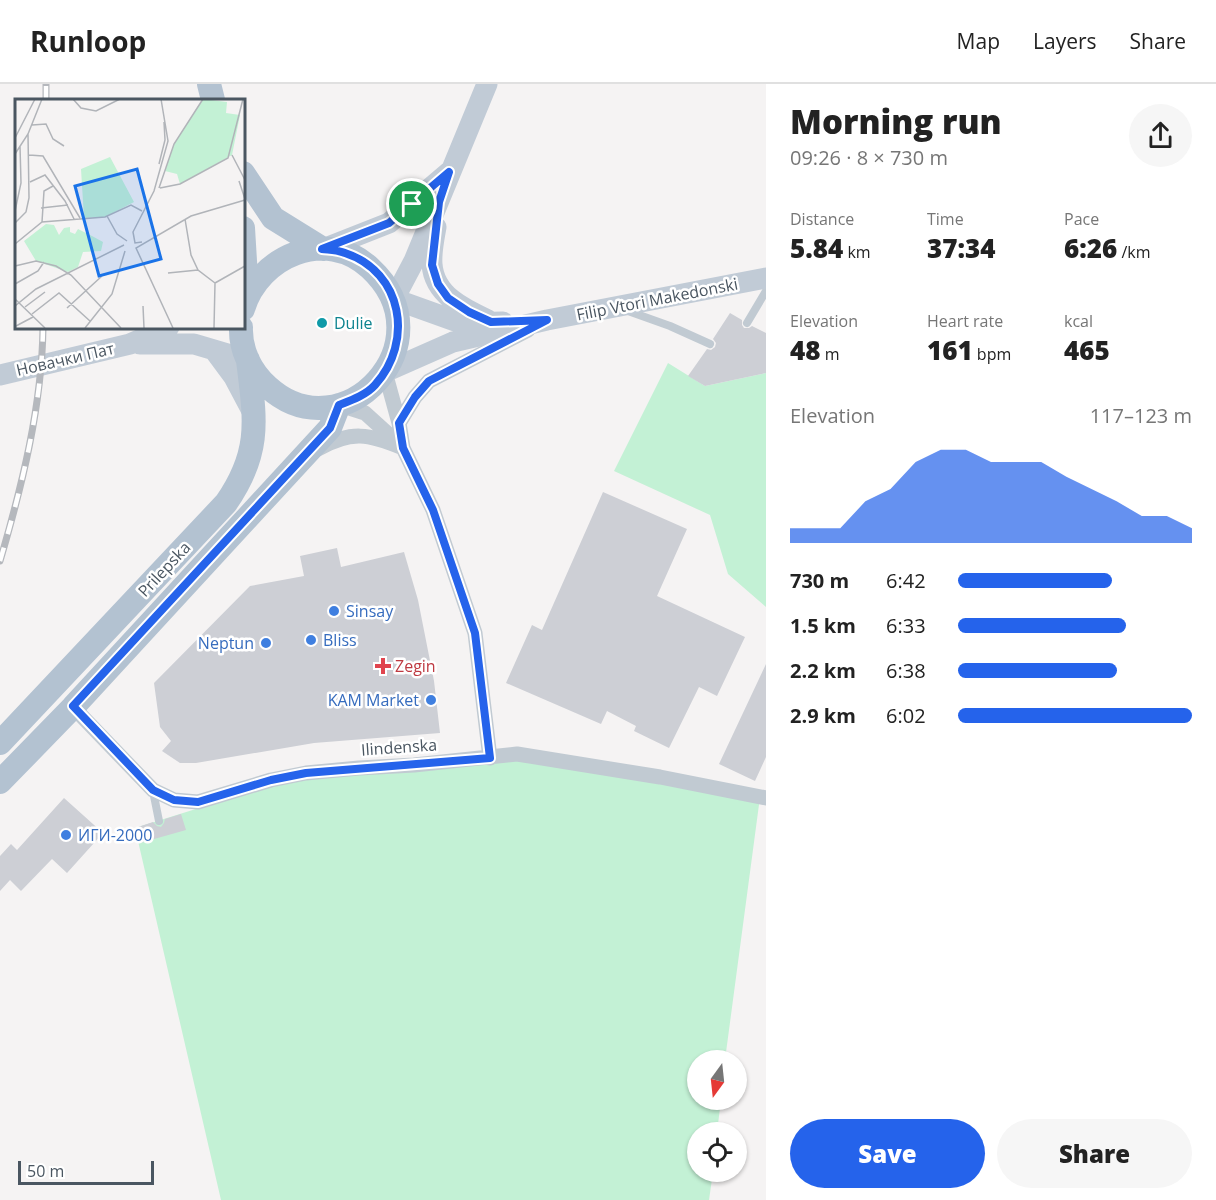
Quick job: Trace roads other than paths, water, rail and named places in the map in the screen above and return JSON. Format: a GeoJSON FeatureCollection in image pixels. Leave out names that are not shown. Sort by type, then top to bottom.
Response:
{"type":"FeatureCollection","features":[{"type":"Feature","properties":{"kind":"main road"},"geometry":{"type":"LineString","coordinates":[[209,84],[213,99]]}},
{"type":"Feature","properties":{"kind":"main road"},"geometry":{"type":"LineString","coordinates":[[394,299],[414,261],[449,172],[488,84]]}},
{"type":"Feature","properties":{"kind":"main road"},"geometry":{"type":"LineString","coordinates":[[322,249],[389,223],[449,172]]}},
{"type":"Feature","properties":{"kind":"main road"},"geometry":{"type":"LineString","coordinates":[[244,174],[273,218],[322,249]]}},
{"type":"Feature","properties":{"kind":"main road"},"geometry":{"type":"LineString","coordinates":[[439,202],[432,265],[438,284],[448,298],[469,312],[491,322]]}},
{"type":"Feature","properties":{"kind":"main road"},"geometry":{"type":"LineString","coordinates":[[241,328],[240,339],[259,379],[275,394],[295,404],[317,408],[339,405],[358,398],[374,386],[385,372],[397,348],[399,323],[394,299],[382,279],[365,263],[345,253],[322,249],[299,251],[278,260],[260,275],[244,300]]}},
{"type":"Feature","properties":{"kind":"main road","name":"Filip Vtori Makedonski"},"geometry":{"type":"LineString","coordinates":[[547,320],[766,278]]}},
{"type":"Feature","properties":{"kind":"main road"},"geometry":{"type":"LineString","coordinates":[[394,299],[461,323],[547,320]]}},
{"type":"Feature","properties":{"kind":"main road"},"geometry":{"type":"LineString","coordinates":[[385,372],[453,342],[547,320]]}},
{"type":"Feature","properties":{"kind":"main road"},"geometry":{"type":"LineString","coordinates":[[130,344],[167,328]]}},
{"type":"Feature","properties":{"kind":"main road"},"geometry":{"type":"LineString","coordinates":[[130,344],[194,345],[248,360]]}},
{"type":"Feature","properties":{"kind":"main road","name":"Новачки Пат"},"geometry":{"type":"LineString","coordinates":[[0,375],[130,344]]}},
{"type":"Feature","properties":{"kind":"main road"},"geometry":{"type":"LineString","coordinates":[[214,351],[234,377],[255,416]]}},
{"type":"Feature","properties":{"kind":"main road","name":"Prilepska"},"geometry":{"type":"LineString","coordinates":[[0,744],[226,503],[238,485],[253,444],[255,416],[248,360]]}},
{"type":"Feature","properties":{"kind":"main road","name":"Prilepska"},"geometry":{"type":"LineString","coordinates":[[0,782],[330,428],[339,405]]}},
{"type":"Feature","properties":{"kind":"street"},"geometry":{"type":"LineString","coordinates":[[399,423],[415,397],[429,381],[547,320]]}},
{"type":"Feature","properties":{"kind":"street"},"geometry":{"type":"LineString","coordinates":[[385,372],[399,423],[403,448],[433,510],[475,633],[490,758]]}},
{"type":"Feature","properties":{"kind":"street"},"geometry":{"type":"LineString","coordinates":[[339,405],[365,413],[403,448]]}},
{"type":"Feature","properties":{"kind":"street"},"geometry":{"type":"LineString","coordinates":[[301,458],[333,441],[361,434],[403,448]]}},
{"type":"Feature","properties":{"kind":"street","name":"Ilindenska"},"geometry":{"type":"LineString","coordinates":[[73,706],[153,790],[174,800],[198,802],[271,780],[306,773],[518,754],[660,777],[766,798]]}},
{"type":"Feature","properties":{"kind":"lane"},"geometry":{"type":"LineString","coordinates":[[747,323],[766,291]]}},
{"type":"Feature","properties":{"kind":"lane"},"geometry":{"type":"LineString","coordinates":[[618,308],[670,326],[710,344]]}},
{"type":"Feature","properties":{"kind":"lane"},"geometry":{"type":"LineString","coordinates":[[153,790],[159,820]]}},
{"type":"Feature","properties":{"kind":"railway"},"geometry":{"type":"LineString","coordinates":[[46,84],[46,99]]}},
{"type":"Feature","properties":{"kind":"railway"},"geometry":{"type":"LineString","coordinates":[[0,561],[16,504],[35,416],[43,328]]}},
{"type":"Feature","properties":{"kind":"place","name":"Dulie"},"geometry":{"type":"Point","coordinates":[322,323]}},
{"type":"Feature","properties":{"kind":"place","name":"Sinsay"},"geometry":{"type":"Point","coordinates":[334,611]}},
{"type":"Feature","properties":{"kind":"place","name":"Bliss"},"geometry":{"type":"Point","coordinates":[311,640]}},
{"type":"Feature","properties":{"kind":"place","name":"Neptun"},"geometry":{"type":"Point","coordinates":[266,643]}},
{"type":"Feature","properties":{"kind":"place","name":"Zegin"},"geometry":{"type":"Point","coordinates":[383,666]}},
{"type":"Feature","properties":{"kind":"place","name":"KAM Market"},"geometry":{"type":"Point","coordinates":[431,700]}},
{"type":"Feature","properties":{"kind":"place","name":"ИГИ-2000"},"geometry":{"type":"Point","coordinates":[66,835]}}]}
